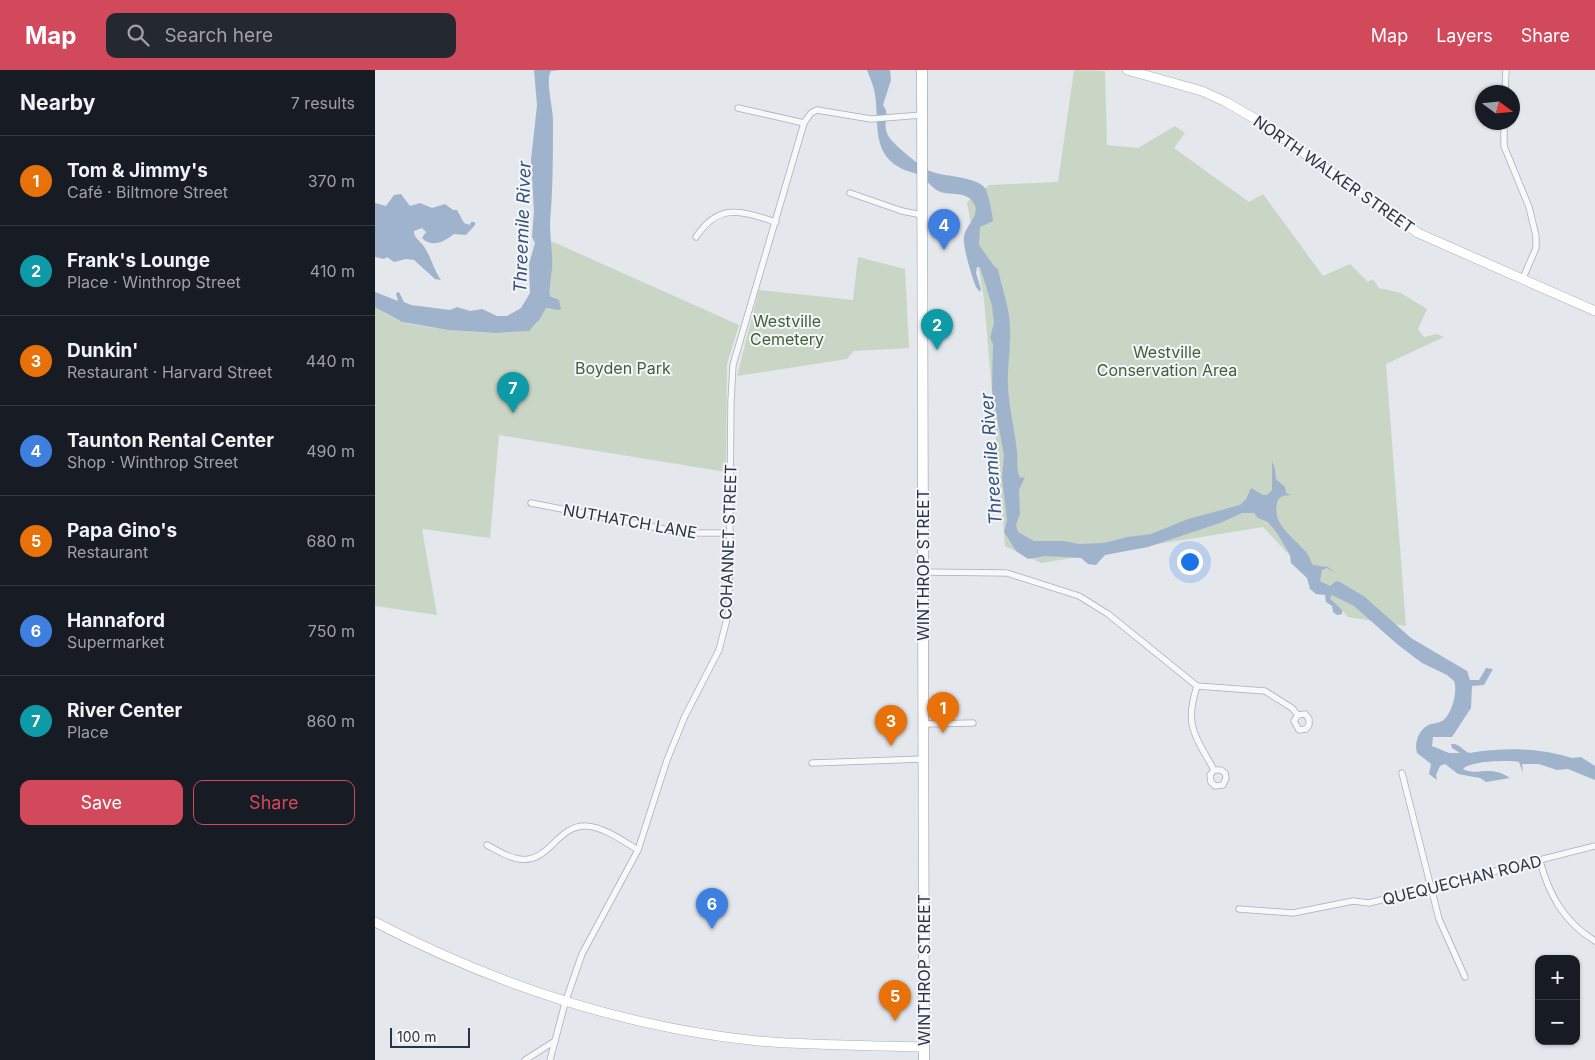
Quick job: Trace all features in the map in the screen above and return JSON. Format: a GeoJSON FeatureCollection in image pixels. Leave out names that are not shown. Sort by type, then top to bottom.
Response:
{"type":"FeatureCollection","features":[{"type":"Feature","properties":{"kind":"highway","name":"WINTHROP STREET"},"geometry":{"type":"LineString","coordinates":[[922,70],[924,1060]]}},
{"type":"Feature","properties":{"kind":"main road","name":"NORTH WALKER STREET"},"geometry":{"type":"LineString","coordinates":[[1127,70],[1202,91],[1239,108],[1401,223],[1435,241],[1595,311]]}},
{"type":"Feature","properties":{"kind":"main road"},"geometry":{"type":"LineString","coordinates":[[375,922],[465,966],[565,1003],[649,1024],[758,1041],[924,1047]]}},
{"type":"Feature","properties":{"kind":"street"},"geometry":{"type":"LineString","coordinates":[[1505,85],[1506,70]]}},
{"type":"Feature","properties":{"kind":"street"},"geometry":{"type":"LineString","coordinates":[[738,108],[804,123],[811,113],[817,110],[873,118],[922,115]]}},
{"type":"Feature","properties":{"kind":"street","name":"COHANNET STREET"},"geometry":{"type":"LineString","coordinates":[[550,1060],[565,1003],[582,954],[638,850],[676,737],[722,643],[729,612],[733,365],[804,123]]}},
{"type":"Feature","properties":{"kind":"street"},"geometry":{"type":"LineString","coordinates":[[1504,130],[1504,146],[1529,207],[1536,236],[1535,248],[1523,278]]}},
{"type":"Feature","properties":{"kind":"street"},"geometry":{"type":"LineString","coordinates":[[850,193],[902,211],[922,215]]}},
{"type":"Feature","properties":{"kind":"street"},"geometry":{"type":"LineString","coordinates":[[696,236],[706,222],[719,214],[731,211],[742,212],[776,222]]}},
{"type":"Feature","properties":{"kind":"street","name":"NUTHATCH LANE"},"geometry":{"type":"LineString","coordinates":[[531,503],[684,533],[731,533]]}},
{"type":"Feature","properties":{"kind":"street"},"geometry":{"type":"LineString","coordinates":[[923,572],[1007,573],[1079,596],[1108,614],[1197,686],[1265,691],[1292,708],[1298,715]]}},
{"type":"Feature","properties":{"kind":"street"},"geometry":{"type":"LineString","coordinates":[[1197,686],[1190,710],[1191,725],[1214,770]]}},
{"type":"Feature","properties":{"kind":"street"},"geometry":{"type":"LineString","coordinates":[[923,724],[973,723]]}},
{"type":"Feature","properties":{"kind":"street"},"geometry":{"type":"LineString","coordinates":[[812,762],[923,759]]}},
{"type":"Feature","properties":{"kind":"street"},"geometry":{"type":"LineString","coordinates":[[1402,773],[1444,933],[1465,978]]}},
{"type":"Feature","properties":{"kind":"street"},"geometry":{"type":"LineString","coordinates":[[487,845],[511,857],[529,860],[539,857],[570,829],[587,826],[608,833],[638,850]]}},
{"type":"Feature","properties":{"kind":"street","name":"QUEQUECHAN ROAD"},"geometry":{"type":"LineString","coordinates":[[1239,909],[1304,913],[1353,901],[1369,904],[1431,886],[1540,861],[1595,846]]}},
{"type":"Feature","properties":{"kind":"street"},"geometry":{"type":"LineString","coordinates":[[1540,861],[1545,882],[1560,909],[1576,927],[1595,941]]}},
{"type":"Feature","properties":{"kind":"street"},"geometry":{"type":"LineString","coordinates":[[525,1060],[555,1040]]}},
{"type":"Feature","properties":{"kind":"green space","name":"Westville Conservation Area"},"geometry":{"type":"Polygon","coordinates":[[[1074,70],[1105,71],[1107,145],[1138,148],[1175,126],[1185,133],[1174,148],[1249,202],[1263,194],[1323,276],[1350,264],[1368,282],[1373,279],[1379,288],[1401,293],[1427,309],[1418,329],[1424,337],[1437,334],[1444,337],[1386,364],[1406,626],[1348,617],[1263,527],[1041,563],[1005,546],[984,299],[967,202],[989,185],[1058,182],[1074,70]]]}},
{"type":"Feature","properties":{"kind":"green space","name":"Boyden Park"},"geometry":{"type":"Polygon","coordinates":[[[551,241],[739,325],[727,364],[726,472],[499,435],[490,538],[422,529],[437,615],[375,606],[375,307],[402,322],[429,327],[490,333],[524,331],[533,327],[539,321],[546,308],[551,310],[554,297],[550,296],[551,241]]]}},
{"type":"Feature","properties":{"kind":"green space","name":"Westville Cemetery"},"geometry":{"type":"Polygon","coordinates":[[[858,257],[905,269],[909,348],[854,351],[847,359],[737,376],[759,290],[853,300],[858,257]]]}},
{"type":"Feature","properties":{"kind":"water"},"geometry":{"type":"Polygon","coordinates":[[[534,70],[560,70],[551,71],[549,87],[553,120],[550,296],[559,300],[561,309],[546,308],[540,319],[529,331],[496,333],[448,330],[402,322],[378,309],[375,307],[375,292],[398,301],[396,293],[399,292],[404,302],[411,305],[450,310],[457,307],[470,311],[482,309],[497,316],[507,316],[521,308],[530,293],[529,264],[535,243],[532,237],[534,211],[531,160],[537,105],[534,70]]]}},
{"type":"Feature","properties":{"kind":"water"},"geometry":{"type":"Polygon","coordinates":[[[867,70],[890,70],[891,80],[883,105],[886,110],[886,130],[889,137],[908,156],[926,169],[974,181],[981,184],[988,194],[993,221],[980,227],[979,245],[998,269],[1010,321],[1009,395],[1018,472],[1020,478],[1025,477],[1019,490],[1020,514],[1016,525],[1018,532],[1034,541],[1064,541],[1079,544],[1104,543],[1127,537],[1151,534],[1188,519],[1240,505],[1246,499],[1251,488],[1263,495],[1267,495],[1272,490],[1272,461],[1276,479],[1285,487],[1286,493],[1291,495],[1282,496],[1278,500],[1276,508],[1280,522],[1306,553],[1313,565],[1328,567],[1335,573],[1327,568],[1322,570],[1320,581],[1330,586],[1336,581],[1340,582],[1365,597],[1411,638],[1467,671],[1470,680],[1479,680],[1486,668],[1493,669],[1484,685],[1472,686],[1471,708],[1452,737],[1433,737],[1432,746],[1449,753],[1460,753],[1452,748],[1451,744],[1454,744],[1470,753],[1496,750],[1535,750],[1572,758],[1581,757],[1595,766],[1595,780],[1568,769],[1557,770],[1539,764],[1522,764],[1523,773],[1519,762],[1507,761],[1473,764],[1463,769],[1474,772],[1496,772],[1510,778],[1486,782],[1480,778],[1458,774],[1445,764],[1440,766],[1436,775],[1437,780],[1429,774],[1431,764],[1417,753],[1418,736],[1427,726],[1442,721],[1449,714],[1455,696],[1454,681],[1447,675],[1422,663],[1354,606],[1332,595],[1330,598],[1342,610],[1342,614],[1337,615],[1333,612],[1332,606],[1326,602],[1325,595],[1316,594],[1310,589],[1307,578],[1291,563],[1290,555],[1277,533],[1268,522],[1258,518],[1254,513],[1242,513],[1220,523],[1148,547],[1105,555],[1096,565],[1088,564],[1081,558],[1045,556],[1028,559],[1016,551],[1004,532],[1007,520],[1002,477],[1004,455],[992,390],[993,344],[990,338],[994,323],[992,306],[980,267],[977,267],[976,273],[981,289],[980,292],[976,287],[964,246],[965,232],[975,215],[975,206],[965,196],[940,192],[917,174],[906,171],[887,157],[879,141],[874,92],[867,70]]]}},
{"type":"Feature","properties":{"kind":"water"},"geometry":{"type":"Polygon","coordinates":[[[401,194],[410,206],[420,203],[432,208],[445,204],[453,210],[457,210],[464,223],[470,225],[471,222],[475,222],[475,225],[466,235],[454,234],[438,243],[430,243],[422,238],[426,232],[422,228],[414,231],[415,237],[425,248],[441,280],[435,279],[414,260],[406,259],[394,262],[387,257],[384,259],[375,257],[375,203],[386,206],[394,195],[401,194]]]}},
{"type":"Feature","properties":{"kind":"place","name":"Taunton Rental Center"},"geometry":{"type":"Point","coordinates":[944,250]}},
{"type":"Feature","properties":{"kind":"place","name":"Frank's Lounge"},"geometry":{"type":"Point","coordinates":[937,350]}},
{"type":"Feature","properties":{"kind":"place","name":"River Center"},"geometry":{"type":"Point","coordinates":[513,413]}},
{"type":"Feature","properties":{"kind":"place","name":"Tom & Jimmy's"},"geometry":{"type":"Point","coordinates":[943,733]}},
{"type":"Feature","properties":{"kind":"place","name":"Dunkin'"},"geometry":{"type":"Point","coordinates":[891,746]}},
{"type":"Feature","properties":{"kind":"place","name":"Hannaford"},"geometry":{"type":"Point","coordinates":[712,929]}},
{"type":"Feature","properties":{"kind":"place","name":"Papa Gino's"},"geometry":{"type":"Point","coordinates":[895,1021]}},
{"type":"Feature","properties":{"kind":"water label","name":"Threemile River"},"geometry":{"type":"Point","coordinates":[522,227]}},
{"type":"Feature","properties":{"kind":"water label","name":"Threemile River"},"geometry":{"type":"Point","coordinates":[991,459]}}]}
